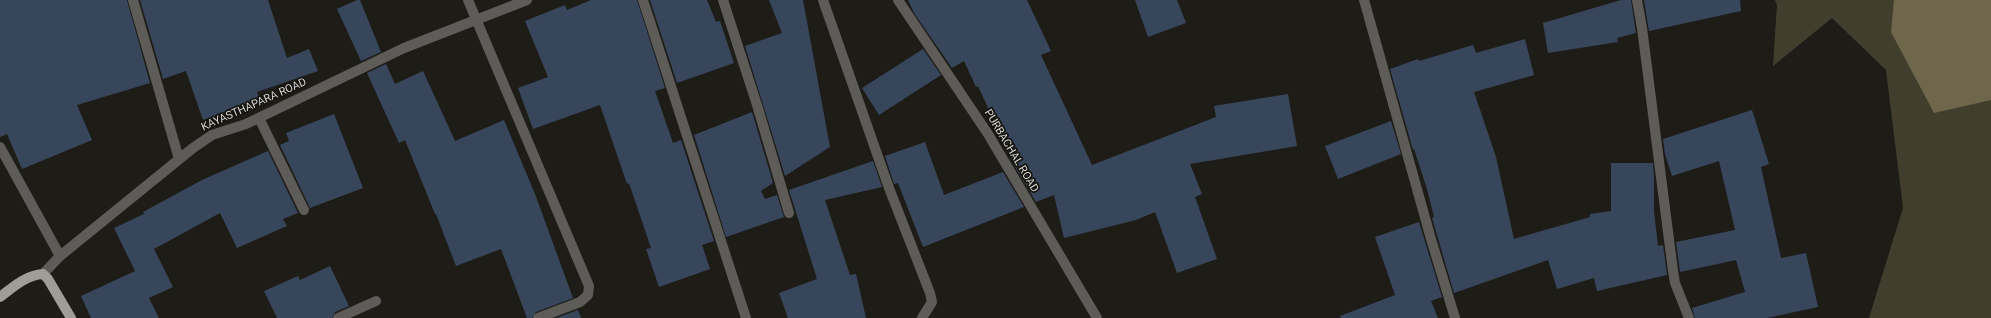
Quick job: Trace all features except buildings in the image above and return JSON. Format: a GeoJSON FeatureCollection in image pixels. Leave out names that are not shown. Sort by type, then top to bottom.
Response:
{"type":"FeatureCollection","features":[{"type":"Feature","properties":{"kind":"main road"},"geometry":{"type":"LineString","coordinates":[[0,297],[34,274],[43,274],[48,279],[71,318]]}},
{"type":"Feature","properties":{"kind":"street"},"geometry":{"type":"LineString","coordinates":[[133,0],[179,158]]}},
{"type":"Feature","properties":{"kind":"street"},"geometry":{"type":"LineString","coordinates":[[468,0],[589,286],[588,295],[580,302],[538,318]]}},
{"type":"Feature","properties":{"kind":"street","name":"KAYASTHAPARA ROAD"},"geometry":{"type":"LineString","coordinates":[[43,274],[60,256],[179,158],[212,135],[259,118],[404,48],[527,0]]}},
{"type":"Feature","properties":{"kind":"street"},"geometry":{"type":"LineString","coordinates":[[643,0],[746,318]]}},
{"type":"Feature","properties":{"kind":"street"},"geometry":{"type":"LineString","coordinates":[[722,0],[757,105],[789,213]]}},
{"type":"Feature","properties":{"kind":"street"},"geometry":{"type":"LineString","coordinates":[[823,0],[889,188],[930,293],[932,302],[922,318]]}},
{"type":"Feature","properties":{"kind":"street","name":"PURBACHAL ROAD"},"geometry":{"type":"LineString","coordinates":[[898,0],[988,134],[1097,318]]}},
{"type":"Feature","properties":{"kind":"street"},"geometry":{"type":"LineString","coordinates":[[1364,0],[1431,239],[1455,318]]}},
{"type":"Feature","properties":{"kind":"street"},"geometry":{"type":"LineString","coordinates":[[1637,0],[1642,28],[1673,271],[1675,283],[1689,318]]}},
{"type":"Feature","properties":{"kind":"street"},"geometry":{"type":"LineString","coordinates":[[259,118],[304,210]]}},
{"type":"Feature","properties":{"kind":"street"},"geometry":{"type":"LineString","coordinates":[[0,147],[60,256]]}},
{"type":"Feature","properties":{"kind":"street"},"geometry":{"type":"LineString","coordinates":[[338,318],[376,301]]}},
{"type":"Feature","properties":{"kind":"shaded area"},"geometry":{"type":"Polygon","coordinates":[[[1775,0],[1991,0],[1991,318],[1869,318],[1903,208],[1886,70],[1832,18],[1773,66],[1777,5],[1775,0]]]}},
{"type":"Feature","properties":{"kind":"shaded area"},"geometry":{"type":"Polygon","coordinates":[[[1894,0],[1991,0],[1991,100],[1934,113],[1891,32],[1894,0]]]}}]}
